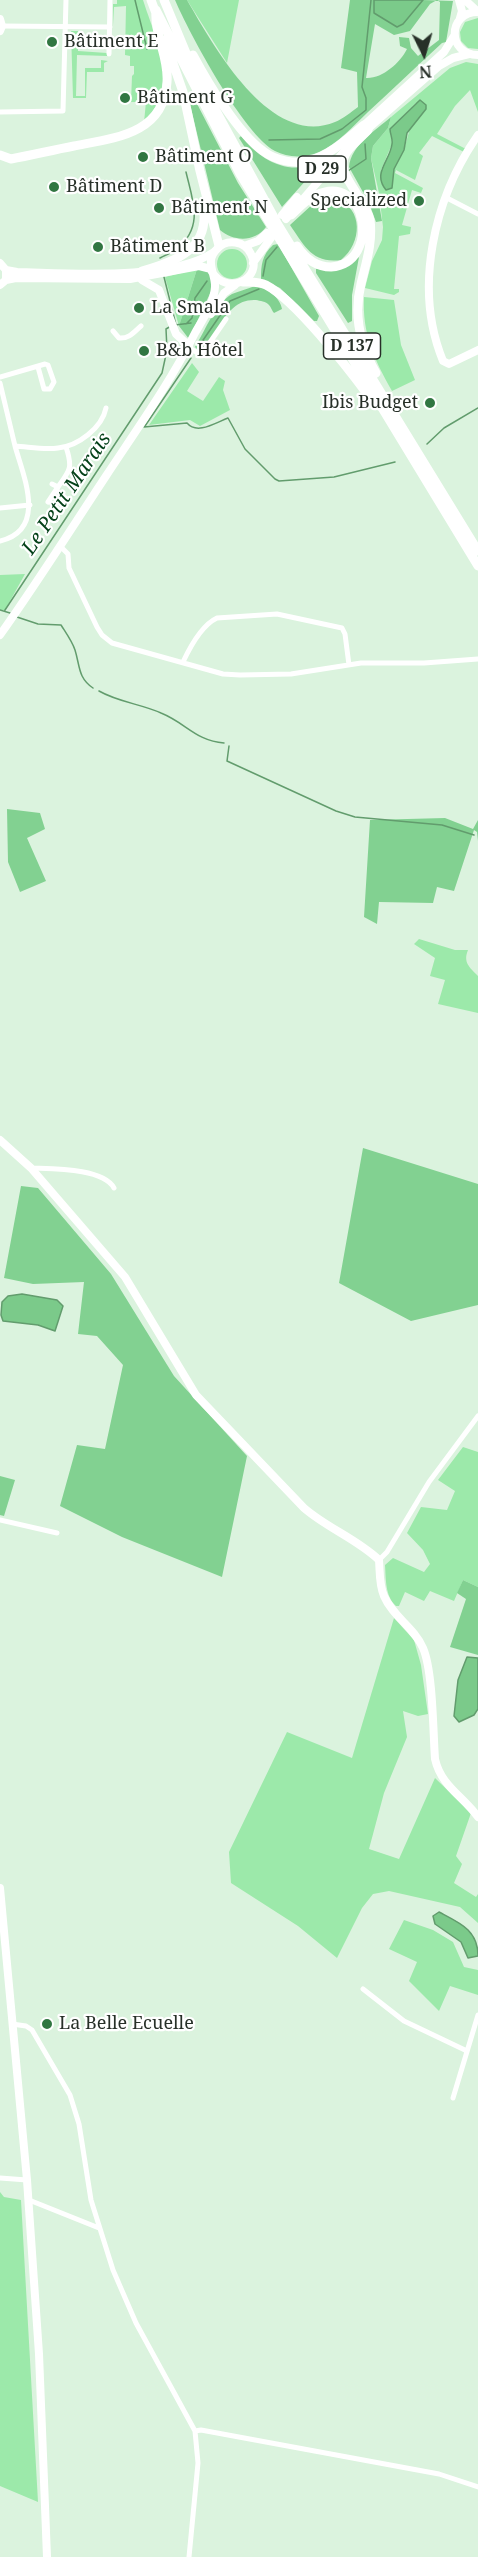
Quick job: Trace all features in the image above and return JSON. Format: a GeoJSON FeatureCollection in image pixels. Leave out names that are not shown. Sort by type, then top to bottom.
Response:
{"type":"FeatureCollection","features":[{"type":"Feature","properties":{"kind":"highway","name":"D 137"},"geometry":{"type":"LineString","coordinates":[[151,0],[219,137],[288,244],[412,450],[478,566]]}},
{"type":"Feature","properties":{"kind":"highway","name":"D 137"},"geometry":{"type":"LineString","coordinates":[[164,0],[182,44],[264,206]]}},
{"type":"Feature","properties":{"kind":"highway"},"geometry":{"type":"LineString","coordinates":[[156,10],[181,81],[217,249]]}},
{"type":"Feature","properties":{"kind":"highway"},"geometry":{"type":"LineString","coordinates":[[0,155],[11,159],[127,135],[150,121],[159,110],[167,83],[166,65],[155,24],[156,10]]}},
{"type":"Feature","properties":{"kind":"highway"},"geometry":{"type":"LineString","coordinates":[[173,20],[223,103],[250,138],[270,155],[290,162],[311,160],[329,152],[366,127]]}},
{"type":"Feature","properties":{"kind":"highway"},"geometry":{"type":"LineString","coordinates":[[366,127],[345,155],[343,162],[347,177],[367,208],[370,225],[369,249],[359,294],[358,323],[369,359],[412,450]]}},
{"type":"Feature","properties":{"kind":"highway"},"geometry":{"type":"LineString","coordinates":[[139,275],[180,258],[191,249],[200,234],[204,210],[193,142]]}},
{"type":"Feature","properties":{"kind":"highway"},"geometry":{"type":"LineString","coordinates":[[286,216],[313,196],[333,191],[353,201],[359,208],[363,221],[359,246],[350,259],[340,265],[327,267],[316,264],[288,244]]}},
{"type":"Feature","properties":{"kind":"highway"},"geometry":{"type":"LineString","coordinates":[[239,284],[256,282],[267,285],[305,320],[412,450]]}},
{"type":"Feature","properties":{"kind":"highway","name":"D 137"},"geometry":{"type":"LineString","coordinates":[[412,450],[478,552]]}},
{"type":"Feature","properties":{"kind":"main road"},"geometry":{"type":"LineString","coordinates":[[474,55],[458,46],[454,36],[455,25],[460,18],[469,13],[478,12]]}},
{"type":"Feature","properties":{"kind":"main road","name":"D 29"},"geometry":{"type":"LineString","coordinates":[[286,216],[366,127],[444,52],[454,36]]}},
{"type":"Feature","properties":{"kind":"main road","name":"D 29"},"geometry":{"type":"LineString","coordinates":[[366,127],[440,66],[453,58],[474,55]]}},
{"type":"Feature","properties":{"kind":"main road"},"geometry":{"type":"LineString","coordinates":[[0,635],[179,365],[219,300],[251,274],[254,263],[269,236],[244,246]]}},
{"type":"Feature","properties":{"kind":"main road"},"geometry":{"type":"LineString","coordinates":[[190,348],[212,298],[215,286],[211,260],[217,249],[229,242],[244,246],[252,255],[254,263]]}},
{"type":"Feature","properties":{"kind":"main road"},"geometry":{"type":"LineString","coordinates":[[212,271],[222,282],[239,284]]}},
{"type":"Feature","properties":{"kind":"street"},"geometry":{"type":"LineString","coordinates":[[0,112],[63,111],[66,0]]}},
{"type":"Feature","properties":{"kind":"street"},"geometry":{"type":"LineString","coordinates":[[109,54],[110,0]]}},
{"type":"Feature","properties":{"kind":"street"},"geometry":{"type":"LineString","coordinates":[[459,0],[462,11],[460,18]]}},
{"type":"Feature","properties":{"kind":"street"},"geometry":{"type":"LineString","coordinates":[[465,0],[478,12]]}},
{"type":"Feature","properties":{"kind":"street"},"geometry":{"type":"LineString","coordinates":[[1,25],[110,27]]}},
{"type":"Feature","properties":{"kind":"street"},"geometry":{"type":"LineString","coordinates":[[478,135],[458,168],[445,197],[435,238],[429,292],[435,338],[442,361],[449,364],[478,350]]}},
{"type":"Feature","properties":{"kind":"street"},"geometry":{"type":"LineString","coordinates":[[445,197],[478,214]]}},
{"type":"Feature","properties":{"kind":"street"},"geometry":{"type":"LineString","coordinates":[[212,271],[192,267],[139,275],[16,278],[3,282],[3,266],[26,272],[139,275],[205,257],[217,249]]}},
{"type":"Feature","properties":{"kind":"street"},"geometry":{"type":"LineString","coordinates":[[139,275],[159,290],[174,331],[198,353],[204,351],[226,319]]}},
{"type":"Feature","properties":{"kind":"street"},"geometry":{"type":"LineString","coordinates":[[113,331],[119,338],[123,338],[132,335],[141,326]]}},
{"type":"Feature","properties":{"kind":"street"},"geometry":{"type":"LineString","coordinates":[[0,376],[45,364],[51,367],[54,382],[50,390],[44,389],[38,367]]}},
{"type":"Feature","properties":{"kind":"street"},"geometry":{"type":"LineString","coordinates":[[0,383],[15,446],[26,480],[30,505],[25,521],[19,530],[0,541]]}},
{"type":"Feature","properties":{"kind":"street"},"geometry":{"type":"LineString","coordinates":[[15,446],[66,447],[96,427],[105,416],[106,408]]}},
{"type":"Feature","properties":{"kind":"street"},"geometry":{"type":"LineString","coordinates":[[48,502],[55,486],[71,465],[66,447]]}},
{"type":"Feature","properties":{"kind":"street"},"geometry":{"type":"LineString","coordinates":[[0,508],[30,505]]}},
{"type":"Feature","properties":{"kind":"street"},"geometry":{"type":"LineString","coordinates":[[60,546],[68,554],[69,568],[102,634],[112,643],[223,674],[255,676],[314,672],[349,665],[478,660]]}},
{"type":"Feature","properties":{"kind":"street"},"geometry":{"type":"LineString","coordinates":[[183,662],[189,649],[211,621],[217,618],[277,614],[342,628],[345,634],[349,665]]}},
{"type":"Feature","properties":{"kind":"street"},"geometry":{"type":"LineString","coordinates":[[0,1140],[31,1168],[125,1277],[196,1395],[304,1508],[316,1518],[370,1551],[379,1560],[384,1597],[416,1635],[428,1660],[438,1772],[446,1785],[478,1817]]}},
{"type":"Feature","properties":{"kind":"street"},"geometry":{"type":"LineString","coordinates":[[31,1168],[91,1174],[107,1180],[114,1188]]}},
{"type":"Feature","properties":{"kind":"street"},"geometry":{"type":"LineString","coordinates":[[379,1560],[387,1552],[429,1482],[478,1416]]}},
{"type":"Feature","properties":{"kind":"street"},"geometry":{"type":"LineString","coordinates":[[0,1520],[57,1533]]}},
{"type":"Feature","properties":{"kind":"street"},"geometry":{"type":"LineString","coordinates":[[0,1888],[4,1966],[29,2200],[44,2444],[47,2557]]}},
{"type":"Feature","properties":{"kind":"street"},"geometry":{"type":"LineString","coordinates":[[363,1989],[404,2021],[467,2051]]}},
{"type":"Feature","properties":{"kind":"street"},"geometry":{"type":"LineString","coordinates":[[453,2098],[478,2015]]}},
{"type":"Feature","properties":{"kind":"street"},"geometry":{"type":"LineString","coordinates":[[12,2024],[26,2026],[32,2030],[70,2095],[79,2124],[87,2179],[99,2229],[113,2270],[136,2324],[195,2431],[198,2463],[189,2557]]}},
{"type":"Feature","properties":{"kind":"street"},"geometry":{"type":"LineString","coordinates":[[0,2178],[27,2180]]}},
{"type":"Feature","properties":{"kind":"street"},"geometry":{"type":"LineString","coordinates":[[29,2200],[99,2229]]}},
{"type":"Feature","properties":{"kind":"street"},"geometry":{"type":"LineString","coordinates":[[195,2431],[294,2446],[439,2474],[478,2487]]}},
{"type":"Feature","properties":{"kind":"shaded area"},"geometry":{"type":"Polygon","coordinates":[[[117,0],[143,0],[159,47],[163,78],[161,94],[155,108],[144,122],[146,102],[131,102],[134,66],[130,66],[130,56],[125,55],[126,6],[114,7],[113,25],[113,4],[117,4],[117,0]]]}},
{"type":"Feature","properties":{"kind":"shaded area"},"geometry":{"type":"Polygon","coordinates":[[[175,0],[187,0],[228,65],[246,88],[266,107],[288,121],[311,126],[335,122],[358,107],[357,72],[341,68],[350,0],[374,0],[374,13],[398,27],[423,0],[436,0],[430,4],[410,31],[394,35],[375,24],[366,78],[384,73],[400,60],[407,49],[400,46],[399,37],[409,38],[411,48],[418,56],[439,40],[440,2],[438,0],[453,1],[446,42],[442,43],[339,140],[326,149],[302,156],[285,155],[275,151],[262,141],[248,125],[219,82],[175,0]]]}},
{"type":"Feature","properties":{"kind":"shaded area"},"geometry":{"type":"Polygon","coordinates":[[[187,0],[239,0],[227,63],[187,0]]]}},
{"type":"Feature","properties":{"kind":"shaded area"},"geometry":{"type":"Polygon","coordinates":[[[374,0],[423,0],[403,24],[397,27],[374,13],[374,0]]]}},
{"type":"Feature","properties":{"kind":"shaded area"},"geometry":{"type":"Polygon","coordinates":[[[478,18],[478,49],[468,48],[461,41],[460,32],[465,22],[478,18]]]}},
{"type":"Feature","properties":{"kind":"shaded area"},"geometry":{"type":"Polygon","coordinates":[[[71,31],[83,31],[83,35],[78,36],[78,51],[107,53],[107,56],[77,55],[76,96],[85,96],[85,68],[101,68],[101,60],[108,61],[104,63],[104,72],[87,72],[86,98],[73,98],[71,31]]]}},
{"type":"Feature","properties":{"kind":"shaded area"},"geometry":{"type":"Polygon","coordinates":[[[466,62],[478,64],[478,112],[470,90],[455,106],[437,134],[464,148],[468,147],[464,152],[432,136],[419,153],[423,156],[415,180],[396,170],[395,173],[423,188],[421,193],[412,190],[402,225],[411,227],[410,234],[399,236],[394,289],[399,289],[399,292],[394,295],[365,288],[372,261],[382,240],[383,227],[379,193],[371,158],[373,146],[388,128],[391,117],[450,68],[466,62]],[[416,103],[390,129],[392,144],[381,170],[381,184],[394,169],[404,150],[410,128],[426,109],[416,103]]]}},
{"type":"Feature","properties":{"kind":"shaded area"},"geometry":{"type":"Polygon","coordinates":[[[194,98],[238,183],[266,227],[250,238],[232,237],[220,230],[190,104],[194,98]]]}},
{"type":"Feature","properties":{"kind":"shaded area"},"geometry":{"type":"Polygon","coordinates":[[[420,100],[426,105],[426,109],[407,133],[404,150],[394,169],[392,188],[386,190],[382,184],[381,172],[391,150],[390,129],[420,100]]]}},
{"type":"Feature","properties":{"kind":"shaded area"},"geometry":{"type":"Polygon","coordinates":[[[391,117],[388,128],[373,146],[371,158],[382,221],[376,222],[369,203],[349,167],[359,145],[391,117]]]}},
{"type":"Feature","properties":{"kind":"shaded area"},"geometry":{"type":"Polygon","coordinates":[[[241,136],[256,151],[272,162],[282,166],[313,165],[317,168],[282,207],[239,138],[241,136]]]}},
{"type":"Feature","properties":{"kind":"shaded area"},"geometry":{"type":"Polygon","coordinates":[[[336,198],[352,210],[357,227],[356,236],[348,253],[341,260],[323,259],[310,252],[290,225],[314,203],[336,198]]]}},
{"type":"Feature","properties":{"kind":"shaded area"},"geometry":{"type":"Polygon","coordinates":[[[278,244],[319,316],[317,321],[314,321],[280,288],[261,279],[264,256],[273,245],[278,244]]]}},
{"type":"Feature","properties":{"kind":"shaded area"},"geometry":{"type":"Polygon","coordinates":[[[232,249],[243,253],[247,264],[243,275],[232,279],[221,275],[217,264],[221,253],[232,249]]]}},
{"type":"Feature","properties":{"kind":"shaded area"},"geometry":{"type":"Polygon","coordinates":[[[359,257],[352,295],[352,321],[348,323],[316,273],[316,269],[338,270],[359,257]]]}},
{"type":"Feature","properties":{"kind":"shaded area"},"geometry":{"type":"Polygon","coordinates":[[[197,269],[179,326],[165,277],[197,269]]]}},
{"type":"Feature","properties":{"kind":"shaded area"},"geometry":{"type":"Polygon","coordinates":[[[197,269],[209,272],[213,287],[189,339],[179,326],[197,269]]]}},
{"type":"Feature","properties":{"kind":"shaded area"},"geometry":{"type":"Polygon","coordinates":[[[255,286],[272,293],[282,309],[274,313],[265,302],[256,300],[244,302],[227,315],[204,347],[197,349],[195,347],[220,304],[232,294],[255,286]]]}},
{"type":"Feature","properties":{"kind":"shaded area"},"geometry":{"type":"Polygon","coordinates":[[[364,297],[394,300],[401,345],[415,380],[392,391],[370,346],[365,322],[364,297]]]}},
{"type":"Feature","properties":{"kind":"shaded area"},"geometry":{"type":"Polygon","coordinates":[[[192,363],[199,372],[187,391],[203,401],[219,377],[225,381],[223,390],[230,410],[200,426],[190,420],[149,425],[192,363]]]}},
{"type":"Feature","properties":{"kind":"shaded area"},"geometry":{"type":"Polygon","coordinates":[[[25,574],[5,610],[0,610],[0,575],[25,574]]]}},
{"type":"Feature","properties":{"kind":"shaded area"},"geometry":{"type":"Polygon","coordinates":[[[7,809],[40,813],[45,829],[27,838],[46,881],[20,892],[8,862],[7,809]]]}},
{"type":"Feature","properties":{"kind":"shaded area"},"geometry":{"type":"Polygon","coordinates":[[[445,818],[473,829],[478,820],[478,841],[477,832],[474,830],[454,891],[437,887],[433,903],[379,902],[377,924],[364,917],[370,820],[445,818]]]}},
{"type":"Feature","properties":{"kind":"shaded area"},"geometry":{"type":"Polygon","coordinates":[[[419,939],[455,950],[468,950],[467,961],[478,976],[478,1013],[438,1004],[445,980],[430,976],[435,958],[414,944],[419,939]]]}},
{"type":"Feature","properties":{"kind":"shaded area"},"geometry":{"type":"Polygon","coordinates":[[[363,1148],[478,1184],[478,1305],[411,1321],[339,1283],[363,1148]]]}},
{"type":"Feature","properties":{"kind":"shaded area"},"geometry":{"type":"Polygon","coordinates":[[[21,1186],[38,1188],[111,1274],[174,1376],[247,1456],[222,1577],[122,1537],[60,1506],[77,1445],[105,1449],[123,1365],[97,1336],[78,1334],[84,1282],[33,1284],[4,1278],[21,1186]]]}},
{"type":"Feature","properties":{"kind":"shaded area"},"geometry":{"type":"Polygon","coordinates":[[[22,1294],[57,1300],[63,1306],[55,1331],[38,1325],[3,1321],[2,1302],[8,1296],[22,1294]]]}},
{"type":"Feature","properties":{"kind":"shaded area"},"geometry":{"type":"Polygon","coordinates":[[[463,1447],[478,1452],[478,1587],[463,1580],[454,1601],[430,1591],[424,1601],[405,1592],[399,1606],[396,1606],[388,1592],[385,1565],[393,1558],[424,1572],[430,1564],[423,1550],[407,1533],[421,1507],[447,1510],[455,1491],[438,1480],[463,1447]]]}},
{"type":"Feature","properties":{"kind":"shaded area"},"geometry":{"type":"Polygon","coordinates":[[[0,1476],[15,1480],[4,1516],[0,1515],[0,1476]]]}},
{"type":"Feature","properties":{"kind":"shaded area"},"geometry":{"type":"Polygon","coordinates":[[[463,1580],[478,1587],[478,1655],[450,1647],[466,1599],[457,1593],[463,1580]]]}},
{"type":"Feature","properties":{"kind":"shaded area"},"geometry":{"type":"Polygon","coordinates":[[[394,1618],[414,1640],[421,1665],[428,1714],[418,1716],[403,1711],[407,1737],[384,1793],[369,1849],[399,1859],[435,1778],[471,1813],[456,1856],[462,1864],[454,1883],[476,1897],[478,1894],[478,1923],[460,1907],[389,1891],[373,1894],[362,1908],[337,1958],[298,1926],[231,1883],[229,1852],[287,1732],[352,1758],[394,1618]]]}},
{"type":"Feature","properties":{"kind":"shaded area"},"geometry":{"type":"Polygon","coordinates":[[[467,1657],[478,1658],[478,1709],[474,1715],[459,1722],[454,1716],[458,1680],[467,1657]]]}},
{"type":"Feature","properties":{"kind":"shaded area"},"geometry":{"type":"Polygon","coordinates":[[[439,1912],[466,1928],[475,1940],[478,1956],[468,1958],[461,1942],[435,1924],[433,1916],[439,1912]]]}},
{"type":"Feature","properties":{"kind":"shaded area"},"geometry":{"type":"Polygon","coordinates":[[[404,1920],[433,1930],[453,1942],[464,1967],[478,1970],[478,1995],[450,1986],[439,2011],[409,1981],[417,1962],[389,1949],[404,1920]]]}},
{"type":"Feature","properties":{"kind":"shaded area"},"geometry":{"type":"Polygon","coordinates":[[[0,2192],[4,2197],[21,2200],[38,2502],[0,2486],[0,2192]]]}},
{"type":"Feature","properties":{"kind":"waterway"},"geometry":{"type":"LineString","coordinates":[[135,0],[147,49]]}},
{"type":"Feature","properties":{"kind":"waterway"},"geometry":{"type":"LineString","coordinates":[[269,140],[320,139],[342,129],[366,110],[366,98],[362,87],[371,0]]}},
{"type":"Feature","properties":{"kind":"waterway"},"geometry":{"type":"LineString","coordinates":[[348,171],[366,159],[365,144]]}},
{"type":"Feature","properties":{"kind":"waterway"},"geometry":{"type":"LineString","coordinates":[[160,258],[175,250],[185,240],[194,222],[193,203],[186,172]]}},
{"type":"Feature","properties":{"kind":"waterway"},"geometry":{"type":"LineString","coordinates":[[263,276],[266,260],[277,247]]}},
{"type":"Feature","properties":{"kind":"waterway"},"geometry":{"type":"LineString","coordinates":[[164,277],[176,325]]}},
{"type":"Feature","properties":{"kind":"waterway"},"geometry":{"type":"LineString","coordinates":[[186,324],[192,318],[195,298],[207,281]]}},
{"type":"Feature","properties":{"kind":"waterway"},"geometry":{"type":"LineString","coordinates":[[199,346],[230,301],[259,289]]}},
{"type":"Feature","properties":{"kind":"waterway"},"geometry":{"type":"LineString","coordinates":[[175,325],[191,323]]}},
{"type":"Feature","properties":{"kind":"waterway","name":"Le Petit Marais"},"geometry":{"type":"LineString","coordinates":[[5,610],[162,373],[167,350],[166,329],[171,326]]}},
{"type":"Feature","properties":{"kind":"waterway"},"geometry":{"type":"LineString","coordinates":[[145,426],[191,358]]}},
{"type":"Feature","properties":{"kind":"waterway","name":"Le Petit Marais"},"geometry":{"type":"LineString","coordinates":[[427,444],[444,428],[478,408]]}},
{"type":"Feature","properties":{"kind":"waterway","name":"Le Petit Marais"},"geometry":{"type":"LineString","coordinates":[[144,427],[187,423],[201,428],[228,418],[245,449],[279,481],[334,477],[395,462]]}},
{"type":"Feature","properties":{"kind":"waterway","name":"Le Petit Marais"},"geometry":{"type":"LineString","coordinates":[[0,610],[10,613]]}},
{"type":"Feature","properties":{"kind":"waterway"},"geometry":{"type":"LineString","coordinates":[[17,617],[38,624],[61,625],[74,647],[82,676],[93,688]]}},
{"type":"Feature","properties":{"kind":"waterway"},"geometry":{"type":"LineString","coordinates":[[99,691],[161,713],[206,739],[224,743]]}},
{"type":"Feature","properties":{"kind":"waterway"},"geometry":{"type":"LineString","coordinates":[[229,746],[227,761],[336,811],[355,817],[442,825],[474,835]]}},
{"type":"Feature","properties":{"kind":"place","name":"Bâtiment E"},"geometry":{"type":"Point","coordinates":[52,42]}},
{"type":"Feature","properties":{"kind":"place","name":"Bâtiment G"},"geometry":{"type":"Point","coordinates":[125,98]}},
{"type":"Feature","properties":{"kind":"place","name":"Bâtiment O"},"geometry":{"type":"Point","coordinates":[143,157]}},
{"type":"Feature","properties":{"kind":"place","name":"Bâtiment D"},"geometry":{"type":"Point","coordinates":[54,187]}},
{"type":"Feature","properties":{"kind":"place","name":"Specialized"},"geometry":{"type":"Point","coordinates":[419,201]}},
{"type":"Feature","properties":{"kind":"place","name":"Bâtiment N"},"geometry":{"type":"Point","coordinates":[159,208]}},
{"type":"Feature","properties":{"kind":"place","name":"Bâtiment B"},"geometry":{"type":"Point","coordinates":[98,247]}},
{"type":"Feature","properties":{"kind":"place","name":"La Smala"},"geometry":{"type":"Point","coordinates":[139,308]}},
{"type":"Feature","properties":{"kind":"place","name":"B&b Hôtel"},"geometry":{"type":"Point","coordinates":[144,351]}},
{"type":"Feature","properties":{"kind":"place","name":"Ibis Budget"},"geometry":{"type":"Point","coordinates":[430,403]}},
{"type":"Feature","properties":{"kind":"place","name":"La Belle Ecuelle"},"geometry":{"type":"Point","coordinates":[47,2024]}}]}
